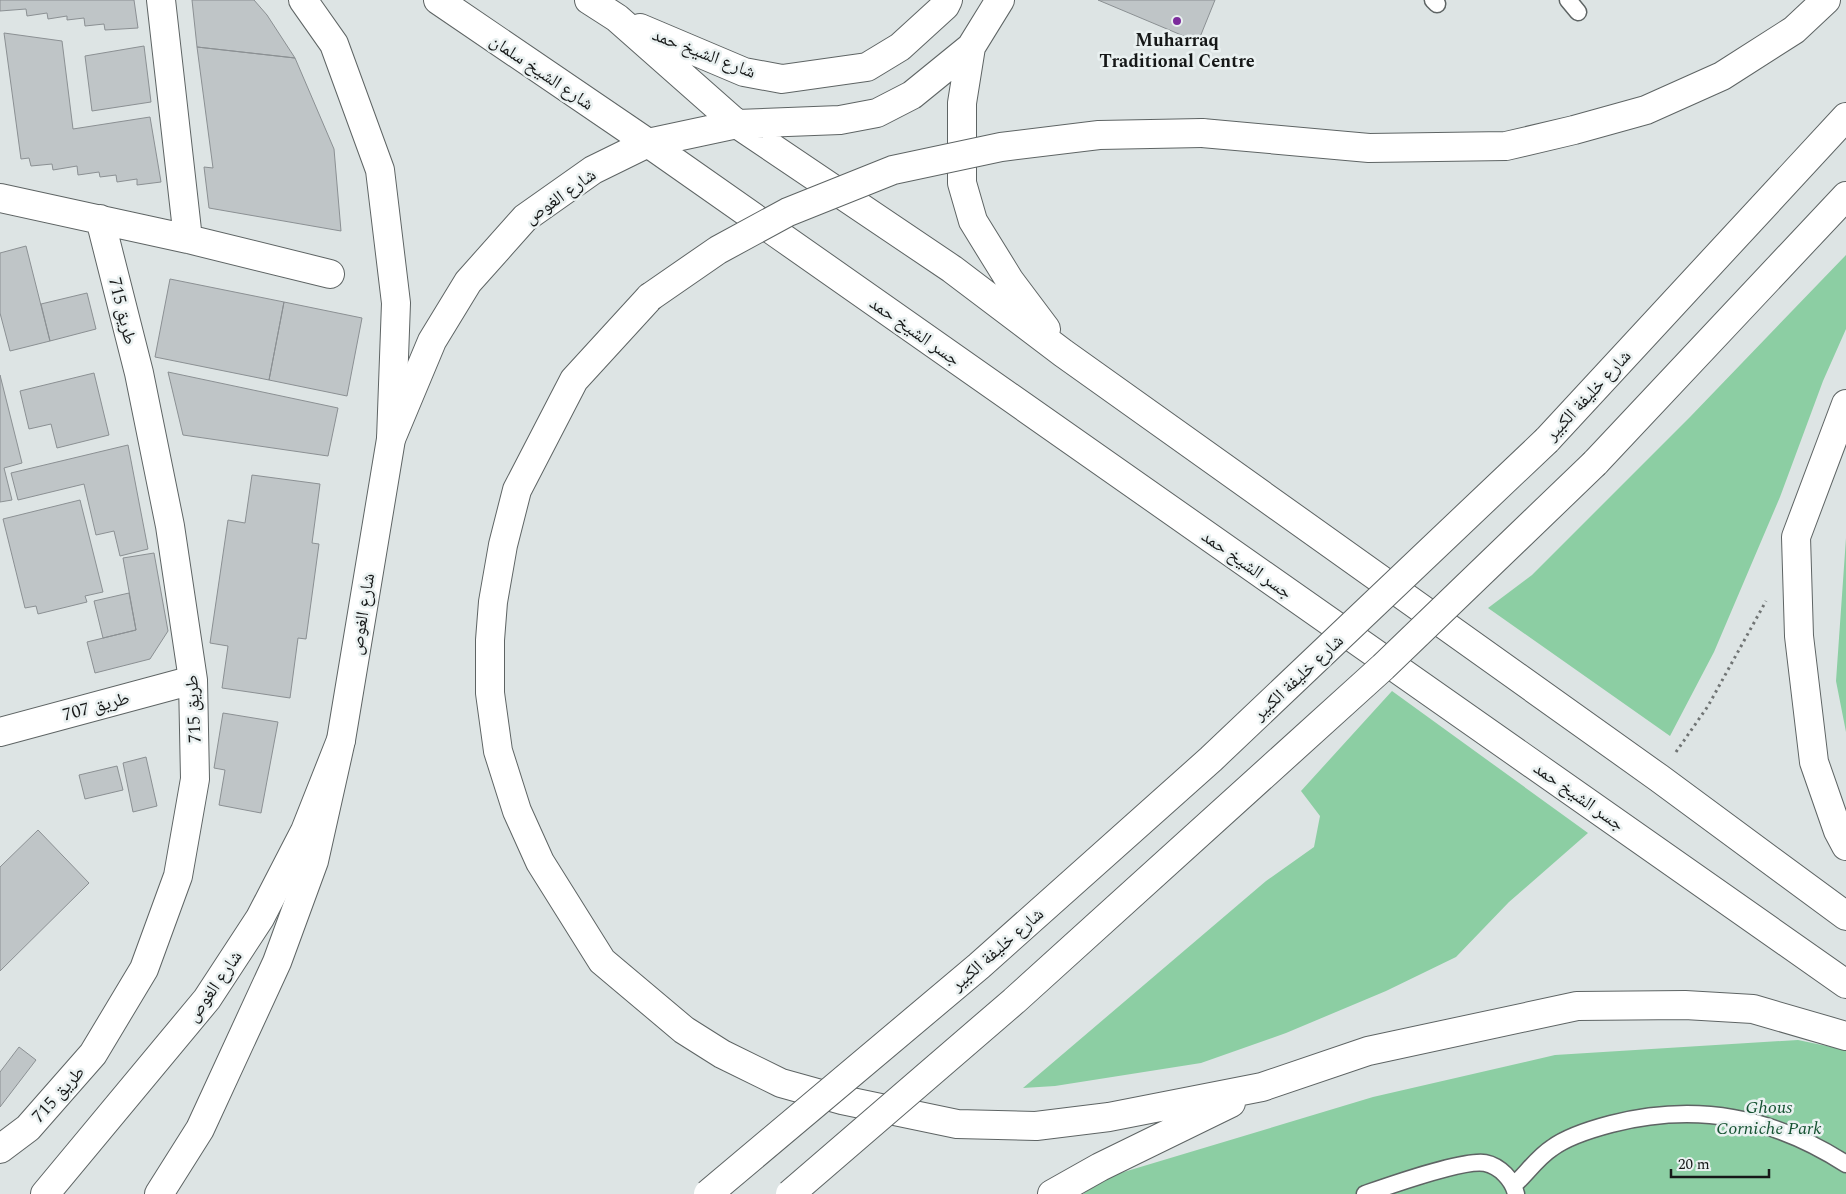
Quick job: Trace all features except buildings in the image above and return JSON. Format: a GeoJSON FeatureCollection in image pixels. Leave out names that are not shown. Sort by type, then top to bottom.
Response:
{"type":"FeatureCollection","features":[{"type":"Feature","properties":{"kind":"main road"},"geometry":{"type":"LineString","coordinates":[[161,0],[188,239]]}},
{"type":"Feature","properties":{"kind":"main road"},"geometry":{"type":"LineString","coordinates":[[303,0],[334,44],[380,170],[396,303],[391,439]]}},
{"type":"Feature","properties":{"kind":"main road","name":"شارع الشيخ سلمان"},"geometry":{"type":"LineString","coordinates":[[438,0],[648,143]]}},
{"type":"Feature","properties":{"kind":"main road"},"geometry":{"type":"LineString","coordinates":[[588,0],[617,18],[737,124],[952,269],[1063,353],[1659,778],[1846,916]]}},
{"type":"Feature","properties":{"kind":"main road","name":"شارع الشيخ حمد"},"geometry":{"type":"LineString","coordinates":[[617,18],[744,72],[782,78],[867,67],[900,47],[945,6],[948,0]]}},
{"type":"Feature","properties":{"kind":"main road"},"geometry":{"type":"LineString","coordinates":[[737,124],[840,120],[877,113],[912,95],[971,47],[1000,0]]}},
{"type":"Feature","properties":{"kind":"main road"},"geometry":{"type":"LineString","coordinates":[[1262,1087],[1109,1117],[1036,1126],[957,1124],[842,1100],[781,1083],[722,1054],[684,1030],[602,961],[540,862],[516,811],[498,751],[490,692],[490,640],[493,602],[501,555],[516,490],[574,380],[650,298],[718,250],[788,212],[893,170],[1001,147],[1089,136],[1202,133],[1369,148],[1506,146],[1646,110],[1722,76],[1794,30],[1826,0]]}},
{"type":"Feature","properties":{"kind":"main road"},"geometry":{"type":"LineString","coordinates":[[971,47],[962,103],[962,183],[973,221],[1010,281],[1063,353]]}},
{"type":"Feature","properties":{"kind":"main road","name":"شارع خليفة الكبير"},"geometry":{"type":"LineString","coordinates":[[708,1194],[979,966],[1211,759],[1547,440],[1846,117]]}},
{"type":"Feature","properties":{"kind":"main road","name":"شارع الغوص"},"geometry":{"type":"LineString","coordinates":[[45,1194],[146,1075],[213,991],[260,918],[305,831],[341,740],[391,439],[432,341],[468,282],[525,218],[593,170],[648,143],[737,124]]}},
{"type":"Feature","properties":{"kind":"main road","name":"جسر الشيخ حمد"},"geometry":{"type":"LineString","coordinates":[[648,143],[1846,984]]}},
{"type":"Feature","properties":{"kind":"main road"},"geometry":{"type":"LineString","coordinates":[[790,1194],[1021,994],[1383,667],[1595,463],[1846,196]]}},
{"type":"Feature","properties":{"kind":"main road"},"geometry":{"type":"LineString","coordinates":[[0,198],[188,239],[330,274]]}},
{"type":"Feature","properties":{"kind":"main road","name":"طريق 715"},"geometry":{"type":"LineString","coordinates":[[0,1149],[28,1128],[93,1054],[144,969],[178,876],[194,788],[193,680],[168,516],[138,374],[100,219]]}},
{"type":"Feature","properties":{"kind":"main road"},"geometry":{"type":"LineString","coordinates":[[1846,404],[1796,536],[1799,636],[1814,762],[1838,831],[1846,846]]}},
{"type":"Feature","properties":{"kind":"main road","name":"طريق 707"},"geometry":{"type":"LineString","coordinates":[[0,732],[193,680]]}},
{"type":"Feature","properties":{"kind":"main road"},"geometry":{"type":"LineString","coordinates":[[159,1194],[200,1128],[277,962],[314,862],[341,740]]}},
{"type":"Feature","properties":{"kind":"main road"},"geometry":{"type":"LineString","coordinates":[[1052,1194],[1100,1167],[1262,1087],[1368,1051],[1577,1006],[1685,1005],[1753,1009],[1846,1036]]}},
{"type":"Feature","properties":{"kind":"lane"},"geometry":{"type":"LineString","coordinates":[[1366,1194],[1466,1164],[1485,1163],[1503,1171],[1515,1190],[1552,1148],[1593,1129],[1638,1117],[1684,1113],[1730,1116],[1775,1127],[1817,1146],[1846,1164]]}},
{"type":"Feature","properties":{"kind":"path"},"geometry":{"type":"LineString","coordinates":[[1659,778],[1708,706],[1755,624],[1767,598]]}},
{"type":"Feature","properties":{"kind":"green space"},"geometry":{"type":"Polygon","coordinates":[[[1846,255],[1846,329],[1823,381],[1780,497],[1714,652],[1670,736],[1488,608],[1532,575],[1690,417],[1846,255]]]}},
{"type":"Feature","properties":{"kind":"green space"},"geometry":{"type":"Polygon","coordinates":[[[1846,538],[1846,732],[1836,681],[1846,538]]]}},
{"type":"Feature","properties":{"kind":"green space"},"geometry":{"type":"Polygon","coordinates":[[[1392,691],[1588,833],[1509,902],[1456,957],[1386,991],[1286,1033],[1201,1063],[1055,1086],[1023,1088],[1266,881],[1314,847],[1320,816],[1301,791],[1392,691]]]}},
{"type":"Feature","properties":{"kind":"green space","name":"Ghous Corniche Park"},"geometry":{"type":"Polygon","coordinates":[[[1798,1040],[1846,1050],[1846,1194],[1083,1194],[1107,1177],[1373,1097],[1555,1055],[1798,1040]]]}},
{"type":"Feature","properties":{"kind":"place","name":"Muharraq Traditional Centre"},"geometry":{"type":"Point","coordinates":[1177,21]}}]}
